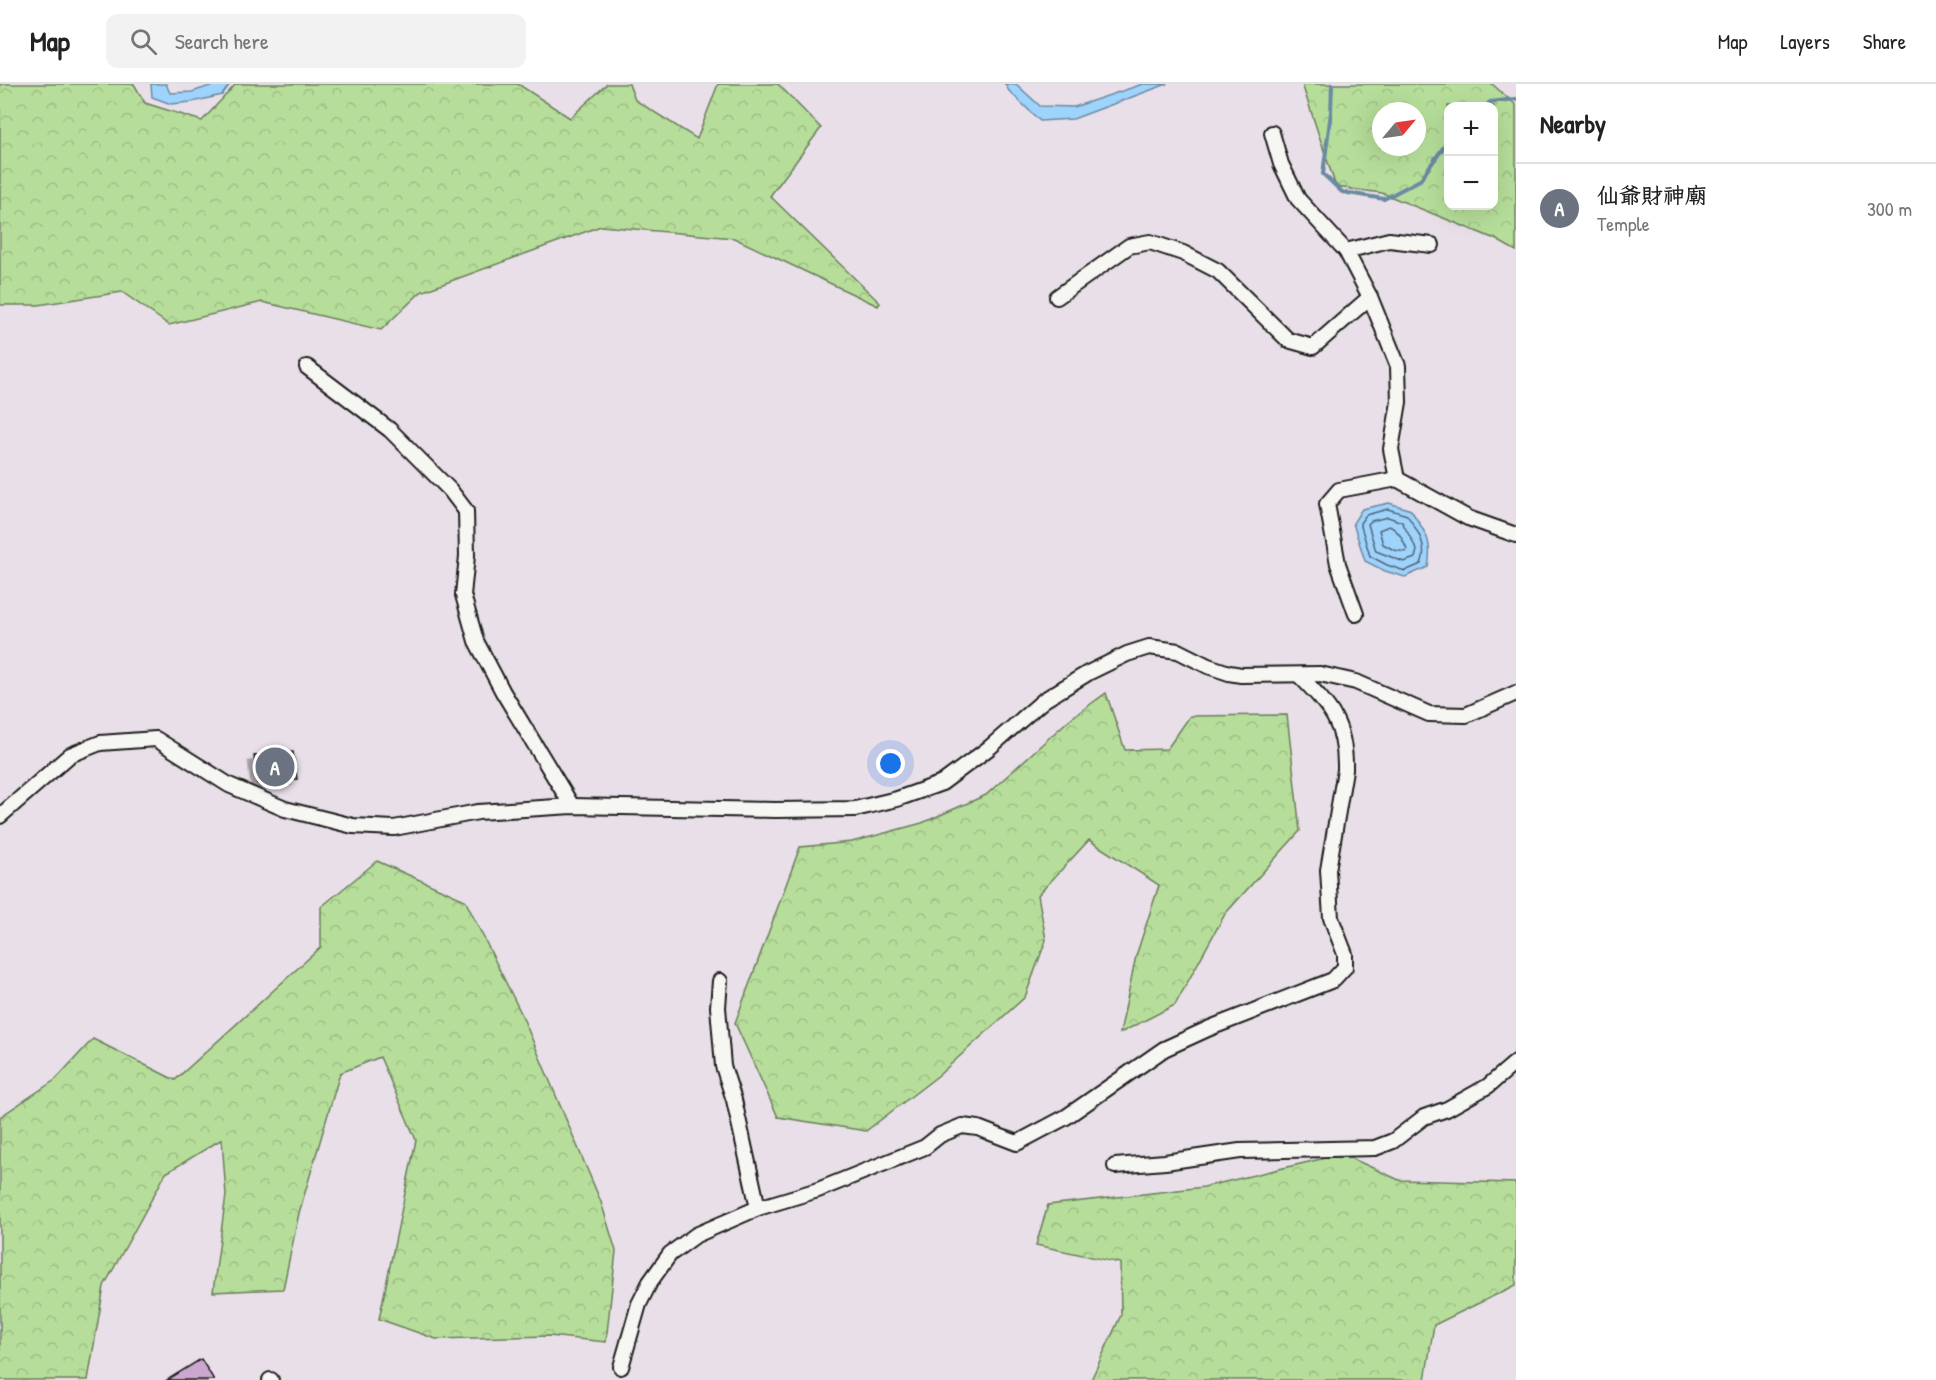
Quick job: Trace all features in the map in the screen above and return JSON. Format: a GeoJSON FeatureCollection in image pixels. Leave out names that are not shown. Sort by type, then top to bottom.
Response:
{"type":"FeatureCollection","features":[{"type":"Feature","properties":{"kind":"street"},"geometry":{"type":"LineString","coordinates":[[1272,133],[1281,164],[1298,199],[1346,251],[1370,297],[1398,366],[1399,402],[1391,449],[1396,479]]}},
{"type":"Feature","properties":{"kind":"street"},"geometry":{"type":"LineString","coordinates":[[1346,251],[1389,240],[1432,245]]}},
{"type":"Feature","properties":{"kind":"street"},"geometry":{"type":"LineString","coordinates":[[1057,297],[1129,246],[1150,242],[1183,253],[1218,271],[1288,340],[1313,347],[1370,297]]}},
{"type":"Feature","properties":{"kind":"street"},"geometry":{"type":"LineString","coordinates":[[307,367],[390,430],[450,490],[466,511],[467,556],[463,595],[476,641],[503,692],[572,806]]}},
{"type":"Feature","properties":{"kind":"street"},"geometry":{"type":"LineString","coordinates":[[1356,614],[1338,564],[1327,504],[1339,489],[1396,479],[1468,518],[1516,535]]}},
{"type":"Feature","properties":{"kind":"street"},"geometry":{"type":"LineString","coordinates":[[0,816],[70,755],[100,743],[156,739],[229,785],[285,810],[354,826],[394,828],[478,812],[572,806],[775,810],[855,809],[897,799],[942,783],[989,748],[1044,700],[1088,673],[1127,654],[1149,647],[1178,651],[1208,666],[1229,673],[1241,675],[1320,674],[1356,682],[1430,714],[1466,715],[1516,693]]}},
{"type":"Feature","properties":{"kind":"street"},"geometry":{"type":"LineString","coordinates":[[621,1367],[639,1304],[650,1282],[670,1254],[696,1235],[758,1208],[818,1190],[924,1147],[940,1135],[962,1126],[978,1128],[1017,1143],[1066,1117],[1164,1050],[1210,1028],[1333,980],[1340,974],[1345,967],[1345,954],[1331,918],[1328,870],[1345,770],[1345,754],[1338,723],[1324,701],[1299,675]]}},
{"type":"Feature","properties":{"kind":"street"},"geometry":{"type":"LineString","coordinates":[[720,981],[718,1007],[723,1066],[734,1101],[758,1208]]}},
{"type":"Feature","properties":{"kind":"street"},"geometry":{"type":"LineString","coordinates":[[1115,1166],[1165,1162],[1240,1151],[1375,1148],[1393,1141],[1424,1117],[1447,1109],[1488,1086],[1516,1062]]}},
{"type":"Feature","properties":{"kind":"green space"},"geometry":{"type":"Polygon","coordinates":[[[0,84],[134,84],[145,103],[202,121],[236,84],[518,84],[570,118],[607,84],[629,84],[635,100],[697,139],[718,84],[778,84],[821,128],[770,196],[880,303],[878,306],[734,238],[601,226],[421,292],[381,330],[262,302],[169,325],[122,292],[38,305],[0,305],[0,84]]]}},
{"type":"Feature","properties":{"kind":"green space"},"geometry":{"type":"Polygon","coordinates":[[[1302,84],[1492,84],[1516,105],[1516,251],[1495,239],[1382,193],[1336,187],[1302,84]]]}},
{"type":"Feature","properties":{"kind":"green space"},"geometry":{"type":"Polygon","coordinates":[[[1106,693],[1125,750],[1167,749],[1190,716],[1287,715],[1300,831],[1225,914],[1175,1005],[1120,1033],[1136,956],[1159,885],[1089,840],[1038,895],[1046,940],[1025,997],[939,1075],[866,1131],[778,1117],[735,1023],[800,847],[852,842],[922,823],[986,795],[1070,719],[1106,693]]]}},
{"type":"Feature","properties":{"kind":"green space"},"geometry":{"type":"Polygon","coordinates":[[[377,861],[465,900],[521,1013],[601,1202],[616,1251],[606,1342],[549,1336],[436,1339],[379,1319],[416,1140],[380,1057],[340,1073],[299,1213],[283,1289],[213,1292],[226,1195],[222,1139],[166,1173],[104,1286],[88,1380],[0,1380],[0,1117],[55,1080],[93,1039],[175,1080],[321,947],[321,907],[377,861]]]}},
{"type":"Feature","properties":{"kind":"green space"},"geometry":{"type":"Polygon","coordinates":[[[1342,1154],[1399,1180],[1516,1183],[1516,1285],[1434,1325],[1425,1380],[1091,1380],[1121,1315],[1120,1263],[1036,1245],[1048,1205],[1204,1187],[1342,1154]]]}},
{"type":"Feature","properties":{"kind":"water"},"geometry":{"type":"Polygon","coordinates":[[[151,84],[166,84],[170,93],[192,92],[216,84],[230,84],[222,95],[171,104],[152,97],[151,84]]]}},
{"type":"Feature","properties":{"kind":"water"},"geometry":{"type":"Polygon","coordinates":[[[1005,84],[1016,84],[1040,106],[1074,107],[1143,84],[1167,84],[1073,119],[1040,121],[1009,91],[1005,84]]]}},
{"type":"Feature","properties":{"kind":"water"},"geometry":{"type":"Polygon","coordinates":[[[1389,503],[1411,510],[1429,543],[1428,567],[1405,577],[1385,571],[1365,561],[1353,523],[1362,509],[1389,503]]]}},
{"type":"Feature","properties":{"kind":"building"},"geometry":{"type":"Polygon","coordinates":[[[293,752],[297,779],[257,783],[254,756],[293,752]]]}},
{"type":"Feature","properties":{"kind":"building"},"geometry":{"type":"Polygon","coordinates":[[[201,1359],[214,1380],[167,1380],[201,1359]]]}},
{"type":"Feature","properties":{"kind":"waterway"},"geometry":{"type":"LineString","coordinates":[[1332,84],[1323,174],[1342,192],[1384,199],[1420,180],[1444,147]]}},
{"type":"Feature","properties":{"kind":"waterway"},"geometry":{"type":"LineString","coordinates":[[1490,102],[1516,99]]}},
{"type":"Feature","properties":{"kind":"place","name":"仙爺財神廟"},"geometry":{"type":"Point","coordinates":[275,767]}}]}
